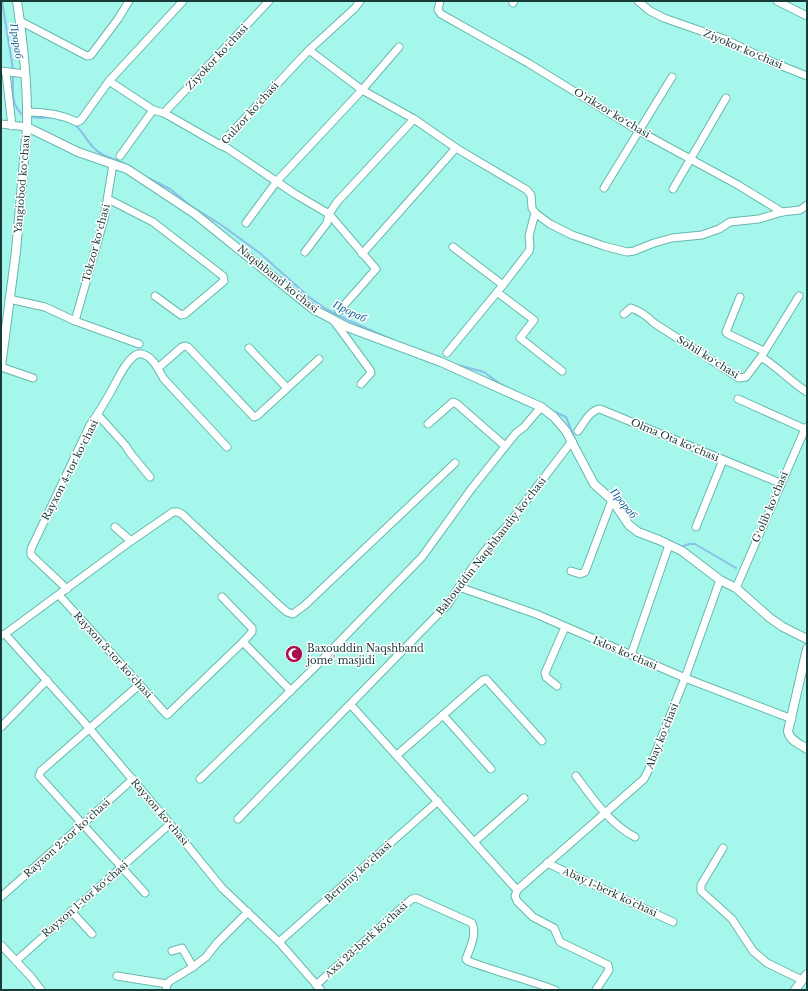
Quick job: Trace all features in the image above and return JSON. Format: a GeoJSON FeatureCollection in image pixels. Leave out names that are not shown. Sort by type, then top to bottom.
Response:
{"type":"FeatureCollection","features":[{"type":"Feature","properties":{"kind":"street","name":"Yangiobod koʻchasi"},"geometry":{"type":"LineString","coordinates":[[1,367],[16,251],[28,112],[17,1]]}},
{"type":"Feature","properties":{"kind":"street"},"geometry":{"type":"LineString","coordinates":[[20,21],[88,56],[91,55],[118,19],[129,1]]}},
{"type":"Feature","properties":{"kind":"street"},"geometry":{"type":"LineString","coordinates":[[28,112],[40,112],[64,116],[77,122],[85,115],[109,81],[183,1]]}},
{"type":"Feature","properties":{"kind":"street","name":"Ziyokor koʻchasi"},"geometry":{"type":"LineString","coordinates":[[164,113],[269,1]]}},
{"type":"Feature","properties":{"kind":"street","name":"Gulzor koʻchasi"},"geometry":{"type":"LineString","coordinates":[[339,311],[376,269],[329,214],[295,194],[277,180],[220,145],[309,50],[355,8],[360,1]]}},
{"type":"Feature","properties":{"kind":"street","name":"O'rikzor koʻchasi"},"geometry":{"type":"LineString","coordinates":[[440,1],[438,10],[441,14],[528,63],[639,131],[691,158],[782,212]]}},
{"type":"Feature","properties":{"kind":"street","name":"Ziyokor koʻchasi"},"geometry":{"type":"LineString","coordinates":[[638,1],[650,11],[664,18],[724,39],[772,62],[807,76]]}},
{"type":"Feature","properties":{"kind":"street"},"geometry":{"type":"LineString","coordinates":[[777,1],[807,16]]}},
{"type":"Feature","properties":{"kind":"street"},"geometry":{"type":"LineString","coordinates":[[246,223],[277,180],[362,90],[399,47]]}},
{"type":"Feature","properties":{"kind":"street"},"geometry":{"type":"LineString","coordinates":[[309,50],[362,90],[414,119],[456,148],[527,190],[531,195],[532,208],[535,213],[550,224],[572,235],[604,246],[627,252],[634,251],[654,242],[672,238],[702,235],[719,229],[730,222],[759,219],[782,212],[800,210],[807,205]]}},
{"type":"Feature","properties":{"kind":"street"},"geometry":{"type":"LineString","coordinates":[[12,126],[4,72],[25,74]]}},
{"type":"Feature","properties":{"kind":"street"},"geometry":{"type":"LineString","coordinates":[[604,188],[672,77]]}},
{"type":"Feature","properties":{"kind":"street"},"geometry":{"type":"LineString","coordinates":[[109,81],[153,110],[164,113],[220,145]]}},
{"type":"Feature","properties":{"kind":"street"},"geometry":{"type":"LineString","coordinates":[[673,189],[726,98]]}},
{"type":"Feature","properties":{"kind":"street"},"geometry":{"type":"LineString","coordinates":[[120,156],[153,110]]}},
{"type":"Feature","properties":{"kind":"street"},"geometry":{"type":"LineString","coordinates":[[305,252],[327,223],[329,214],[337,202],[414,119]]}},
{"type":"Feature","properties":{"kind":"street"},"geometry":{"type":"LineString","coordinates":[[1,124],[27,127]]}},
{"type":"Feature","properties":{"kind":"street","name":"Naqshband ko'chasi"},"geometry":{"type":"LineString","coordinates":[[27,127],[78,152],[127,169],[196,214],[313,309],[334,321],[441,362],[541,407],[554,417],[566,431],[594,484],[612,500],[629,525],[638,532],[682,551],[720,580],[736,588],[779,624],[807,639]]}},
{"type":"Feature","properties":{"kind":"street"},"geometry":{"type":"LineString","coordinates":[[362,254],[456,148]]}},
{"type":"Feature","properties":{"kind":"street","name":"Tokzor koʻchasi"},"geometry":{"type":"LineString","coordinates":[[75,321],[104,219],[113,164]]}},
{"type":"Feature","properties":{"kind":"street"},"geometry":{"type":"LineString","coordinates":[[108,199],[153,222],[225,279],[182,315],[155,296]]}},
{"type":"Feature","properties":{"kind":"street"},"geometry":{"type":"LineString","coordinates":[[447,353],[529,251],[529,236],[535,213]]}},
{"type":"Feature","properties":{"kind":"street"},"geometry":{"type":"LineString","coordinates":[[453,248],[503,285]]}},
{"type":"Feature","properties":{"kind":"street"},"geometry":{"type":"LineString","coordinates":[[497,292],[534,320],[520,338],[562,372]]}},
{"type":"Feature","properties":{"kind":"street"},"geometry":{"type":"LineString","coordinates":[[763,354],[799,296]]}},
{"type":"Feature","properties":{"kind":"street"},"geometry":{"type":"LineString","coordinates":[[740,297],[726,332],[763,354],[796,385],[807,392]]}},
{"type":"Feature","properties":{"kind":"street"},"geometry":{"type":"LineString","coordinates":[[9,299],[44,307],[75,321],[139,344]]}},
{"type":"Feature","properties":{"kind":"street","name":"Sohil koʻchasi"},"geometry":{"type":"LineString","coordinates":[[624,314],[631,308],[638,310],[654,323],[740,378],[746,377],[763,354]]}},
{"type":"Feature","properties":{"kind":"street"},"geometry":{"type":"LineString","coordinates":[[334,321],[370,370],[370,376],[361,384]]}},
{"type":"Feature","properties":{"kind":"street"},"geometry":{"type":"LineString","coordinates":[[227,447],[164,379],[158,368],[182,347],[188,347],[254,417],[319,359]]}},
{"type":"Feature","properties":{"kind":"street"},"geometry":{"type":"LineString","coordinates":[[249,348],[287,388]]}},
{"type":"Feature","properties":{"kind":"street","name":"Rayxon 4-tor koʻchasi"},"geometry":{"type":"LineString","coordinates":[[67,589],[31,555],[31,549],[90,425],[98,415],[122,372],[133,357],[138,354],[148,357],[158,368]]}},
{"type":"Feature","properties":{"kind":"street"},"geometry":{"type":"LineString","coordinates":[[1,367],[33,378]]}},
{"type":"Feature","properties":{"kind":"street"},"geometry":{"type":"LineString","coordinates":[[738,399],[806,428]]}},
{"type":"Feature","properties":{"kind":"street"},"geometry":{"type":"LineString","coordinates":[[428,424],[450,402],[453,402],[505,446]]}},
{"type":"Feature","properties":{"kind":"street"},"geometry":{"type":"LineString","coordinates":[[200,780],[422,558],[472,488],[505,446],[541,407]]}},
{"type":"Feature","properties":{"kind":"street","name":"Olma Ota koʻchasi"},"geometry":{"type":"LineString","coordinates":[[578,431],[591,413],[596,409],[600,409],[780,483]]}},
{"type":"Feature","properties":{"kind":"street"},"geometry":{"type":"LineString","coordinates":[[98,415],[125,445],[150,477]]}},
{"type":"Feature","properties":{"kind":"street","name":"Gʻolib koʻchasi"},"geometry":{"type":"LineString","coordinates":[[736,588],[780,483],[806,428]]}},
{"type":"Feature","properties":{"kind":"street","name":"Bahouddin Naqshbandiy koʻchasi"},"geometry":{"type":"LineString","coordinates":[[238,819],[448,604],[477,561],[499,533],[507,526],[572,441]]}},
{"type":"Feature","properties":{"kind":"street"},"geometry":{"type":"LineString","coordinates":[[696,526],[723,460]]}},
{"type":"Feature","properties":{"kind":"street"},"geometry":{"type":"LineString","coordinates":[[3,635],[173,512],[182,514],[281,607],[287,612],[293,614],[305,605],[454,463]]}},
{"type":"Feature","properties":{"kind":"street"},"geometry":{"type":"LineString","coordinates":[[571,571],[580,574],[585,572],[612,500]]}},
{"type":"Feature","properties":{"kind":"street"},"geometry":{"type":"LineString","coordinates":[[115,526],[131,541]]}},
{"type":"Feature","properties":{"kind":"street"},"geometry":{"type":"LineString","coordinates":[[631,655],[669,545]]}},
{"type":"Feature","properties":{"kind":"street","name":"Abay koʻchasi"},"geometry":{"type":"LineString","coordinates":[[517,890],[644,779],[685,678],[720,580]]}},
{"type":"Feature","properties":{"kind":"street","name":"Ixlos koʻchasi"},"geometry":{"type":"LineString","coordinates":[[459,587],[536,614],[685,678],[792,720]]}},
{"type":"Feature","properties":{"kind":"street","name":"Rayxon 3-tor koʻchasi"},"geometry":{"type":"LineString","coordinates":[[59,595],[167,715],[243,642]]}},
{"type":"Feature","properties":{"kind":"street"},"geometry":{"type":"LineString","coordinates":[[222,597],[252,628],[252,632],[243,642],[291,690]]}},
{"type":"Feature","properties":{"kind":"street"},"geometry":{"type":"LineString","coordinates":[[557,686],[546,677],[545,673],[565,627]]}},
{"type":"Feature","properties":{"kind":"street","name":"Rayxon koʻchasi"},"geometry":{"type":"LineString","coordinates":[[3,635],[47,680],[89,728],[133,779],[222,888],[279,942],[318,987]]}},
{"type":"Feature","properties":{"kind":"street"},"geometry":{"type":"LineString","coordinates":[[807,649],[792,720],[788,731],[792,739],[807,749]]}},
{"type":"Feature","properties":{"kind":"street"},"geometry":{"type":"LineString","coordinates":[[397,756],[483,680],[486,679],[542,740]]}},
{"type":"Feature","properties":{"kind":"street"},"geometry":{"type":"LineString","coordinates":[[1,727],[47,680]]}},
{"type":"Feature","properties":{"kind":"street"},"geometry":{"type":"LineString","coordinates":[[139,685],[41,771],[39,776],[146,893]]}},
{"type":"Feature","properties":{"kind":"street"},"geometry":{"type":"LineString","coordinates":[[351,705],[517,890],[517,901],[533,917],[554,928],[560,942],[608,965],[609,970],[596,990]]}},
{"type":"Feature","properties":{"kind":"street"},"geometry":{"type":"LineString","coordinates":[[443,715],[492,769]]}},
{"type":"Feature","properties":{"kind":"street"},"geometry":{"type":"LineString","coordinates":[[576,776],[605,812],[622,830],[635,838]]}},
{"type":"Feature","properties":{"kind":"street","name":"Rayxon 2-tor koʻchasi"},"geometry":{"type":"LineString","coordinates":[[1,897],[133,779]]}},
{"type":"Feature","properties":{"kind":"street"},"geometry":{"type":"LineString","coordinates":[[474,842],[524,798]]}},
{"type":"Feature","properties":{"kind":"street","name":"Beruniy koʻchasi"},"geometry":{"type":"LineString","coordinates":[[279,942],[438,801]]}},
{"type":"Feature","properties":{"kind":"street","name":"Rayxon 1-tor koʻchasi"},"geometry":{"type":"LineString","coordinates":[[16,960],[170,824]]}},
{"type":"Feature","properties":{"kind":"street"},"geometry":{"type":"LineString","coordinates":[[723,848],[702,885],[701,891],[732,919],[753,951],[767,964],[805,977],[795,990]]}},
{"type":"Feature","properties":{"kind":"street","name":"Аbay 1-berk koʼchasi"},"geometry":{"type":"LineString","coordinates":[[547,863],[673,922]]}},
{"type":"Feature","properties":{"kind":"street","name":"Аxsi 23-berk koʼchasi"},"geometry":{"type":"LineString","coordinates":[[318,987],[407,903],[416,898],[472,923],[474,932],[473,940],[466,959],[468,962],[515,978],[526,979],[555,990]]}},
{"type":"Feature","properties":{"kind":"street"},"geometry":{"type":"LineString","coordinates":[[72,911],[92,934]]}},
{"type":"Feature","properties":{"kind":"street"},"geometry":{"type":"LineString","coordinates":[[117,976],[167,987],[206,957],[217,943],[248,912]]}},
{"type":"Feature","properties":{"kind":"street"},"geometry":{"type":"LineString","coordinates":[[1,945],[16,960],[41,990]]}},
{"type":"Feature","properties":{"kind":"street"},"geometry":{"type":"LineString","coordinates":[[172,951],[182,948],[193,967]]}},
{"type":"Feature","properties":{"kind":"waterway","name":"Прораб"},"geometry":{"type":"LineString","coordinates":[[2,1],[13,70]]}},
{"type":"Feature","properties":{"kind":"waterway","name":"Прораб"},"geometry":{"type":"LineString","coordinates":[[13,75],[14,102],[16,107],[24,116]]}},
{"type":"Feature","properties":{"kind":"waterway","name":"Прораб"},"geometry":{"type":"LineString","coordinates":[[30,117],[54,117]]}},
{"type":"Feature","properties":{"kind":"waterway","name":"Прораб"},"geometry":{"type":"LineString","coordinates":[[74,124],[99,153],[129,166]]}},
{"type":"Feature","properties":{"kind":"waterway","name":"Прораб"},"geometry":{"type":"LineString","coordinates":[[148,178],[170,189],[191,206],[220,224],[261,254],[309,297],[326,309],[395,341]]}},
{"type":"Feature","properties":{"kind":"waterway","name":"Прораб"},"geometry":{"type":"LineString","coordinates":[[454,364],[484,372],[503,386]]}},
{"type":"Feature","properties":{"kind":"waterway","name":"Прораб"},"geometry":{"type":"LineString","coordinates":[[553,411],[566,417],[577,444]]}},
{"type":"Feature","properties":{"kind":"waterway","name":"Прораб"},"geometry":{"type":"LineString","coordinates":[[680,547],[695,544],[736,568]]}},
{"type":"Feature","properties":{"kind":"place","name":"Baxouddin Naqshband jome' masjidi"},"geometry":{"type":"Point","coordinates":[294,654]}}]}
